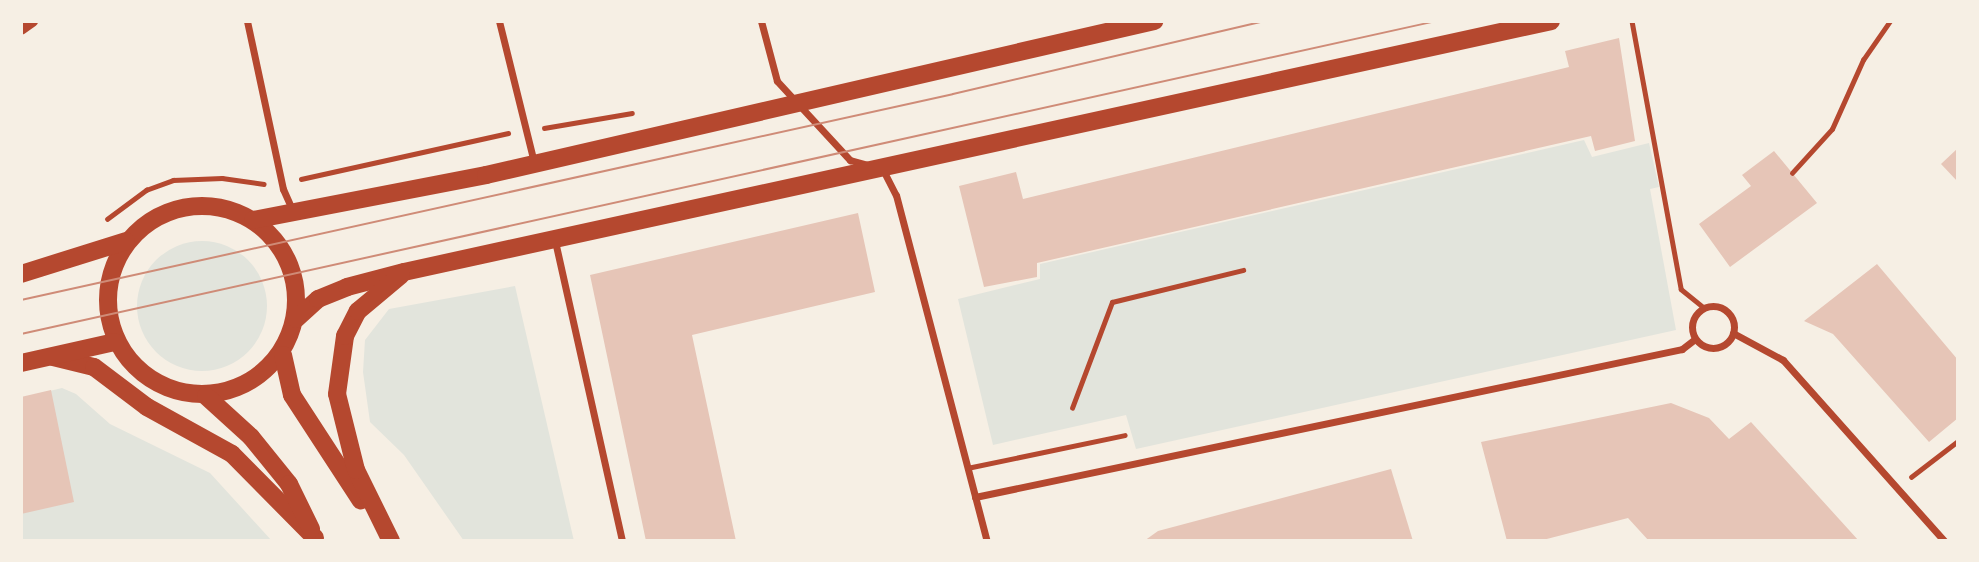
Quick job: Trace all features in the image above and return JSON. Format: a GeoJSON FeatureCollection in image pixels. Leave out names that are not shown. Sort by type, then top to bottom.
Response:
{"type":"FeatureCollection","features":[{"type":"Feature","properties":{"kind":"main road"},"geometry":{"type":"LineString","coordinates":[[253,220],[534,163],[1154,21]]}},
{"type":"Feature","properties":{"kind":"main road"},"geometry":{"type":"LineString","coordinates":[[296,319],[318,299],[347,287],[404,272],[1551,21]]}},
{"type":"Feature","properties":{"kind":"main road"},"geometry":{"type":"LineString","coordinates":[[21,274],[126,241],[156,217],[180,208],[230,210],[253,220],[285,255],[292,270],[296,319],[283,355],[241,388],[206,396],[171,387],[150,376],[115,342],[106,296],[109,279],[126,241]]}},
{"type":"Feature","properties":{"kind":"main road"},"geometry":{"type":"LineString","coordinates":[[390,541],[348,448],[337,394],[337,374],[345,336],[358,311],[404,272]]}},
{"type":"Feature","properties":{"kind":"main road"},"geometry":{"type":"LineString","coordinates":[[21,363],[115,342]]}},
{"type":"Feature","properties":{"kind":"main road"},"geometry":{"type":"LineString","coordinates":[[283,355],[292,395],[316,437],[390,541]]}},
{"type":"Feature","properties":{"kind":"main road"},"geometry":{"type":"LineString","coordinates":[[52,356],[94,368],[147,407],[232,454],[316,540]]}},
{"type":"Feature","properties":{"kind":"main road"},"geometry":{"type":"LineString","coordinates":[[206,396],[251,437],[289,484],[316,540]]}},
{"type":"Feature","properties":{"kind":"street"},"geometry":{"type":"LineString","coordinates":[[21,29],[32,21]]}},
{"type":"Feature","properties":{"kind":"street"},"geometry":{"type":"LineString","coordinates":[[247,21],[282,181],[293,211]]}},
{"type":"Feature","properties":{"kind":"street"},"geometry":{"type":"LineString","coordinates":[[499,21],[534,163]]}},
{"type":"Feature","properties":{"kind":"street"},"geometry":{"type":"LineString","coordinates":[[761,21],[777,81],[792,102],[850,160],[884,169],[896,195],[987,541]]}},
{"type":"Feature","properties":{"kind":"street"},"geometry":{"type":"LineString","coordinates":[[555,241],[622,541]]}},
{"type":"Feature","properties":{"kind":"street"},"geometry":{"type":"LineString","coordinates":[[1695,339],[1691,327],[1703,307],[1726,310],[1733,321],[1733,333]]}},
{"type":"Feature","properties":{"kind":"street"},"geometry":{"type":"LineString","coordinates":[[1695,339],[1716,347],[1733,333]]}},
{"type":"Feature","properties":{"kind":"street"},"geometry":{"type":"LineString","coordinates":[[1733,333],[1783,360],[1944,541]]}},
{"type":"Feature","properties":{"kind":"street"},"geometry":{"type":"LineString","coordinates":[[975,497],[1682,349],[1695,339]]}},
{"type":"Feature","properties":{"kind":"lane"},"geometry":{"type":"LineString","coordinates":[[967,468],[1125,435]]}},
{"type":"Feature","properties":{"kind":"path"},"geometry":{"type":"LineString","coordinates":[[1632,21],[1681,289],[1703,307]]}},
{"type":"Feature","properties":{"kind":"path"},"geometry":{"type":"LineString","coordinates":[[1792,173],[1832,129],[1863,60],[1890,21]]}},
{"type":"Feature","properties":{"kind":"path"},"geometry":{"type":"LineString","coordinates":[[101,223],[146,190],[173,180],[222,178],[261,185],[304,179],[516,131]]}},
{"type":"Feature","properties":{"kind":"path"},"geometry":{"type":"LineString","coordinates":[[1072,408],[1112,302],[1243,270]]}},
{"type":"Feature","properties":{"kind":"path"},"geometry":{"type":"LineString","coordinates":[[1897,487],[1958,441]]}},
{"type":"Feature","properties":{"kind":"shaded area"},"geometry":{"type":"Polygon","coordinates":[[[1584,140],[1592,157],[1649,143],[1659,187],[1650,189],[1676,330],[1136,449],[1126,415],[993,445],[958,299],[1040,279],[1040,264],[1584,140]]]}},
{"type":"Feature","properties":{"kind":"shaded area"},"geometry":{"type":"Polygon","coordinates":[[[202,241],[227,246],[248,260],[262,281],[267,306],[262,331],[248,352],[227,366],[202,371],[177,366],[156,352],[142,331],[137,306],[142,281],[156,260],[177,246],[202,241]]]}},
{"type":"Feature","properties":{"kind":"shaded area"},"geometry":{"type":"Polygon","coordinates":[[[515,286],[574,541],[464,541],[404,455],[370,422],[363,372],[365,340],[389,309],[515,286]]]}},
{"type":"Feature","properties":{"kind":"shaded area"},"geometry":{"type":"Polygon","coordinates":[[[62,388],[76,394],[110,424],[210,473],[272,541],[21,541],[21,398],[62,388]]]}},
{"type":"Feature","properties":{"kind":"building"},"geometry":{"type":"Polygon","coordinates":[[[1619,38],[1635,141],[1595,151],[1591,136],[1037,263],[1037,277],[984,287],[959,186],[1016,172],[1023,199],[1569,67],[1565,51],[1619,38]]]}},
{"type":"Feature","properties":{"kind":"building"},"geometry":{"type":"Polygon","coordinates":[[[1958,148],[1958,182],[1941,164],[1958,148]]]}},
{"type":"Feature","properties":{"kind":"building"},"geometry":{"type":"Polygon","coordinates":[[[1774,151],[1817,203],[1730,267],[1699,224],[1751,186],[1742,175],[1774,151]]]}},
{"type":"Feature","properties":{"kind":"building"},"geometry":{"type":"Polygon","coordinates":[[[858,213],[875,292],[692,335],[736,541],[646,541],[590,275],[858,213]]]}},
{"type":"Feature","properties":{"kind":"building"},"geometry":{"type":"Polygon","coordinates":[[[1877,264],[1958,360],[1958,418],[1929,442],[1833,334],[1804,321],[1877,264]]]}},
{"type":"Feature","properties":{"kind":"building"},"geometry":{"type":"Polygon","coordinates":[[[51,390],[74,502],[21,514],[21,397],[51,390]]]}},
{"type":"Feature","properties":{"kind":"building"},"geometry":{"type":"Polygon","coordinates":[[[1671,403],[1709,418],[1729,439],[1751,422],[1859,541],[1649,541],[1628,518],[1539,541],[1507,541],[1481,442],[1671,403]]]}},
{"type":"Feature","properties":{"kind":"building"},"geometry":{"type":"Polygon","coordinates":[[[1391,469],[1413,541],[1144,541],[1158,531],[1391,469]]]}},
{"type":"Feature","properties":{"kind":"tram line"},"geometry":{"type":"LineString","coordinates":[[21,300],[953,94],[1264,21]]}},
{"type":"Feature","properties":{"kind":"tram line"},"geometry":{"type":"LineString","coordinates":[[21,334],[1436,21]]}}]}
